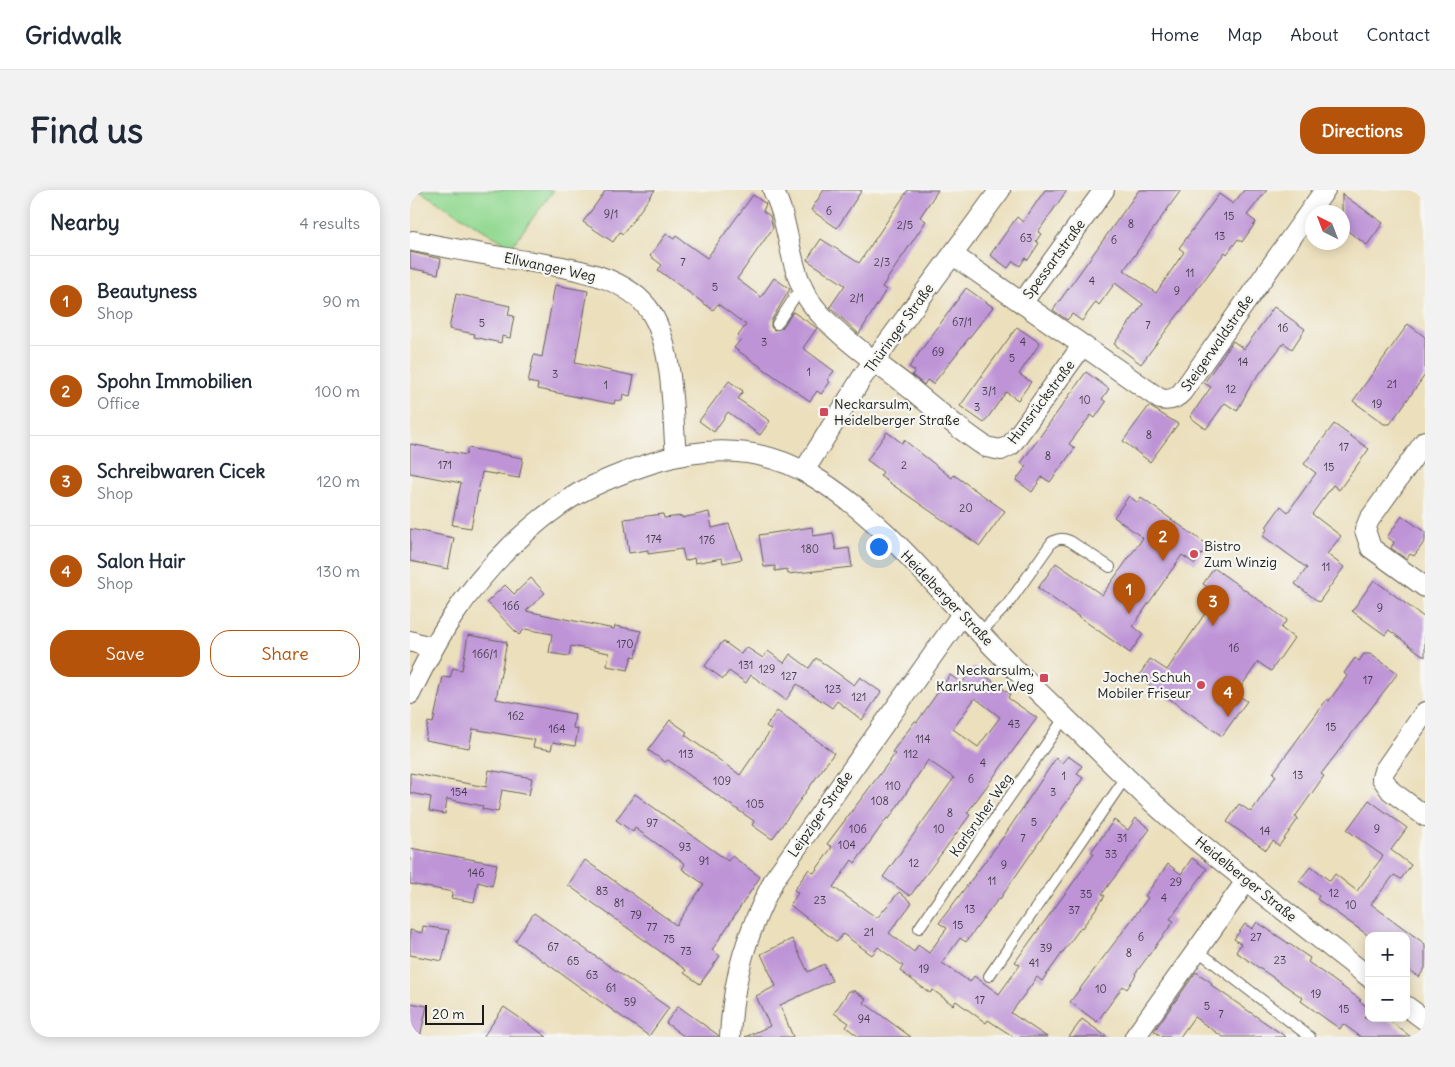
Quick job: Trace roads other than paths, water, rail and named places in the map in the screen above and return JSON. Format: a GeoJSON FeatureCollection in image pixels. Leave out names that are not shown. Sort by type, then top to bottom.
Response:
{"type":"FeatureCollection","features":[{"type":"Feature","properties":{"kind":"street","name":"Hunsrückstraße"},"geometry":{"type":"LineString","coordinates":[[773,190],[785,218],[796,272],[802,286],[818,311],[874,361],[977,442],[993,450],[1001,450],[1011,445],[1082,346]]}},
{"type":"Feature","properties":{"kind":"street","name":"Thüringer Straße"},"geometry":{"type":"LineString","coordinates":[[804,471],[874,361],[1000,190]]}},
{"type":"Feature","properties":{"kind":"street","name":"Spessartstraße"},"geometry":{"type":"LineString","coordinates":[[1022,303],[1104,190]]}},
{"type":"Feature","properties":{"kind":"street","name":"Steigerwaldstraße"},"geometry":{"type":"LineString","coordinates":[[953,255],[1082,346],[1160,398],[1174,399],[1182,392],[1325,190]]}},
{"type":"Feature","properties":{"kind":"street","name":"Ellwanger Weg"},"geometry":{"type":"LineString","coordinates":[[411,241],[570,269],[599,277],[627,289],[651,313],[661,334],[667,365],[676,456]]}},
{"type":"Feature","properties":{"kind":"street"},"geometry":{"type":"LineString","coordinates":[[1425,441],[1369,520],[1365,530],[1371,548],[1425,587]]}},
{"type":"Feature","properties":{"kind":"street","name":"Heidelberger Straße"},"geometry":{"type":"LineString","coordinates":[[410,694],[433,648],[454,614],[486,574],[548,514],[588,489],[629,471],[676,456],[702,451],[740,451],[772,459],[817,478],[868,517],[923,571],[980,633],[1126,777],[1176,823],[1365,974]]}},
{"type":"Feature","properties":{"kind":"street","name":"Leipziger Straße"},"geometry":{"type":"LineString","coordinates":[[730,1037],[734,995],[742,954],[757,911],[774,878],[962,614]]}},
{"type":"Feature","properties":{"kind":"street"},"geometry":{"type":"LineString","coordinates":[[410,641],[433,648]]}},
{"type":"Feature","properties":{"kind":"street"},"geometry":{"type":"LineString","coordinates":[[1425,712],[1384,771],[1382,778],[1391,791],[1425,816]]}},
{"type":"Feature","properties":{"kind":"street"},"geometry":{"type":"LineString","coordinates":[[1135,1037],[1247,880]]}},
{"type":"Feature","properties":{"kind":"street"},"geometry":{"type":"LineString","coordinates":[[1410,1009],[1425,1020]]}},
{"type":"Feature","properties":{"kind":"lane"},"geometry":{"type":"LineString","coordinates":[[777,324],[802,286]]}},
{"type":"Feature","properties":{"kind":"lane"},"geometry":{"type":"LineString","coordinates":[[980,633],[1008,604],[1052,542],[1057,539],[1070,540],[1110,567]]}},
{"type":"Feature","properties":{"kind":"lane","name":"Karlsruher Weg"},"geometry":{"type":"LineString","coordinates":[[919,928],[1065,717]]}},
{"type":"Feature","properties":{"kind":"lane"},"geometry":{"type":"LineString","coordinates":[[989,976],[1126,777]]}},
{"type":"Feature","properties":{"kind":"lane"},"geometry":{"type":"LineString","coordinates":[[1197,950],[1310,1037]]}},
{"type":"Feature","properties":{"kind":"place","name":"Neckarsulm, Heidelberger Straße"},"geometry":{"type":"Point","coordinates":[824,412]}},
{"type":"Feature","properties":{"kind":"place","name":"Bistro Zum Winzig"},"geometry":{"type":"Point","coordinates":[1194,554]}},
{"type":"Feature","properties":{"kind":"place","name":"Spohn Immobilien"},"geometry":{"type":"Point","coordinates":[1163,561]}},
{"type":"Feature","properties":{"kind":"place","name":"Beautyness"},"geometry":{"type":"Point","coordinates":[1129,614]}},
{"type":"Feature","properties":{"kind":"place","name":"Schreibwaren Cicek"},"geometry":{"type":"Point","coordinates":[1213,626]}},
{"type":"Feature","properties":{"kind":"place","name":"Neckarsulm, Karlsruher Weg"},"geometry":{"type":"Point","coordinates":[1044,678]}},
{"type":"Feature","properties":{"kind":"place","name":"Jochen Schuh Mobiler Friseur"},"geometry":{"type":"Point","coordinates":[1201,685]}},
{"type":"Feature","properties":{"kind":"place","name":"Salon Hair"},"geometry":{"type":"Point","coordinates":[1228,717]}}]}
